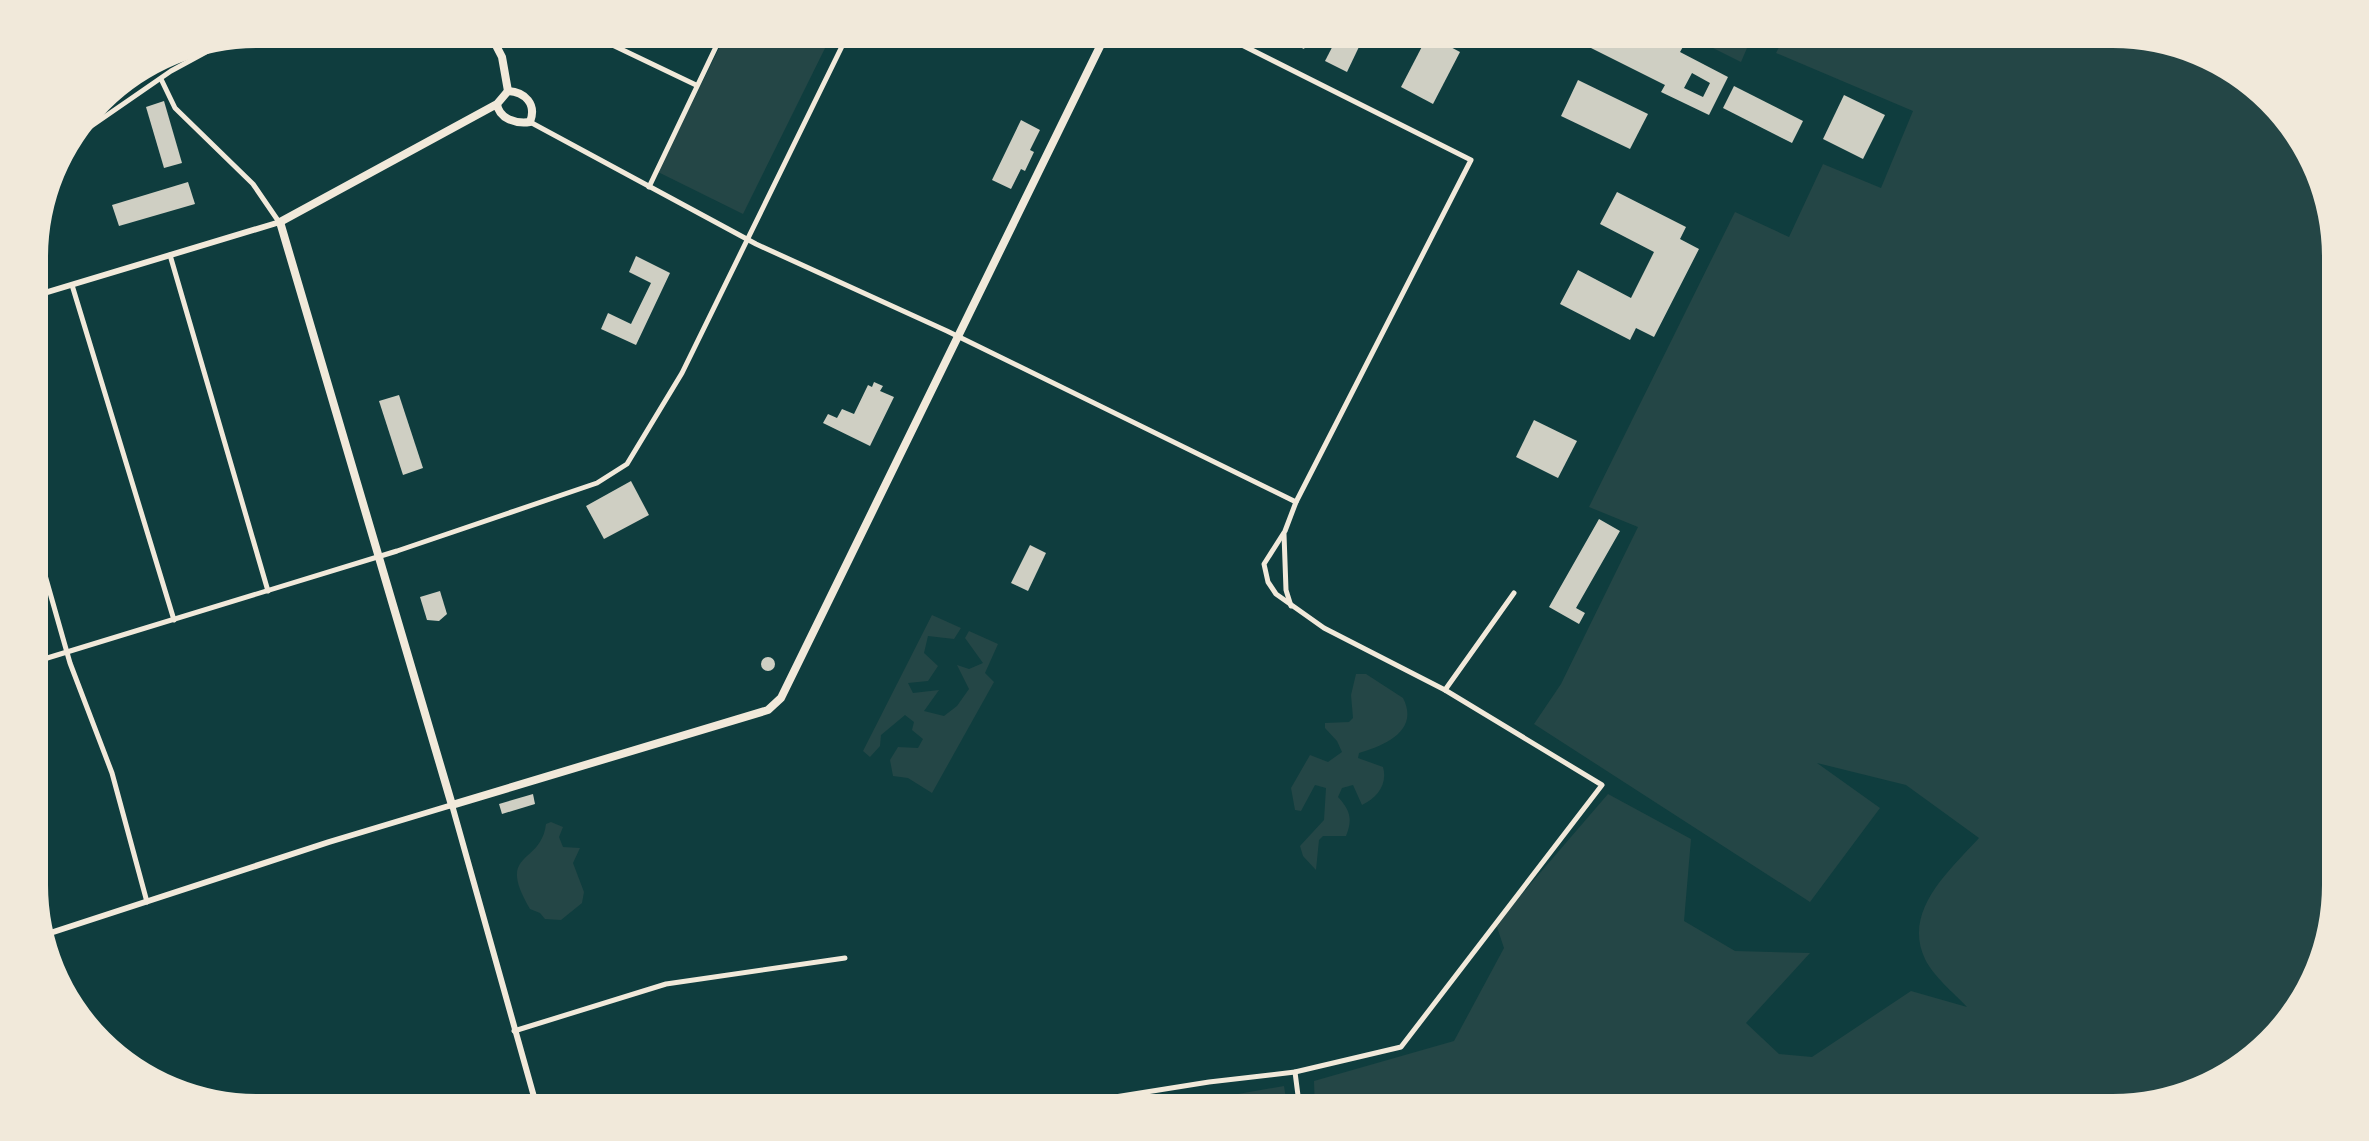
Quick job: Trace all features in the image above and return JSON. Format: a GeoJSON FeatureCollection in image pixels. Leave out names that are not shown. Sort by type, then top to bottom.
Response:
{"type":"FeatureCollection","features":[{"type":"Feature","properties":{"kind":"main road"},"geometry":{"type":"LineString","coordinates":[[497,48],[508,91]]}},
{"type":"Feature","properties":{"kind":"main road"},"geometry":{"type":"LineString","coordinates":[[508,91],[497,104],[280,222],[452,805],[768,710],[780,698],[1099,48]]}},
{"type":"Feature","properties":{"kind":"main road"},"geometry":{"type":"LineString","coordinates":[[497,104],[503,116],[514,122],[530,122],[530,102],[518,92],[508,91]]}},
{"type":"Feature","properties":{"kind":"street"},"geometry":{"type":"LineString","coordinates":[[618,48],[696,86]]}},
{"type":"Feature","properties":{"kind":"street"},"geometry":{"type":"LineString","coordinates":[[649,187],[715,48]]}},
{"type":"Feature","properties":{"kind":"street"},"geometry":{"type":"LineString","coordinates":[[48,658],[377,557],[578,490],[626,464],[682,374],[841,48]]}},
{"type":"Feature","properties":{"kind":"street"},"geometry":{"type":"LineString","coordinates":[[1136,1094],[1295,1072],[1401,1047],[1602,785],[1445,690],[1324,628],[1292,606],[1268,582],[1264,564],[1285,531],[1296,502],[1471,160],[1248,48]]}},
{"type":"Feature","properties":{"kind":"street"},"geometry":{"type":"LineString","coordinates":[[96,123],[200,56]]}},
{"type":"Feature","properties":{"kind":"street"},"geometry":{"type":"LineString","coordinates":[[48,293],[280,222],[252,184],[175,108],[161,79]]}},
{"type":"Feature","properties":{"kind":"street"},"geometry":{"type":"LineString","coordinates":[[530,122],[749,240],[957,336],[1296,502]]}},
{"type":"Feature","properties":{"kind":"street"},"geometry":{"type":"LineString","coordinates":[[170,255],[268,591]]}},
{"type":"Feature","properties":{"kind":"street"},"geometry":{"type":"LineString","coordinates":[[72,285],[174,620]]}},
{"type":"Feature","properties":{"kind":"street"},"geometry":{"type":"LineString","coordinates":[[1285,531],[1286,590],[1292,606]]}},
{"type":"Feature","properties":{"kind":"street"},"geometry":{"type":"LineString","coordinates":[[48,584],[112,773],[147,902]]}},
{"type":"Feature","properties":{"kind":"street"},"geometry":{"type":"LineString","coordinates":[[1445,690],[1514,593]]}},
{"type":"Feature","properties":{"kind":"street"},"geometry":{"type":"LineString","coordinates":[[54,932],[452,805],[533,1094]]}},
{"type":"Feature","properties":{"kind":"street"},"geometry":{"type":"LineString","coordinates":[[514,1031],[666,984],[845,958]]}},
{"type":"Feature","properties":{"kind":"street"},"geometry":{"type":"LineString","coordinates":[[1295,1072],[1298,1093]]}},
{"type":"Feature","properties":{"kind":"shaded area"},"geometry":{"type":"Polygon","coordinates":[[[719,48],[825,48],[743,214],[658,172],[719,48]]]}},
{"type":"Feature","properties":{"kind":"shaded area"},"geometry":{"type":"Polygon","coordinates":[[[1713,48],[1747,48],[1741,62],[1713,48]]]}},
{"type":"Feature","properties":{"kind":"shaded area"},"geometry":{"type":"Polygon","coordinates":[[[1779,48],[2140,49],[2192,63],[2240,91],[2278,129],[2293,152],[2314,203],[2322,257],[2322,884],[2320,912],[2306,964],[2278,1012],[2229,1058],[2180,1082],[2126,1093],[1314,1093],[1314,1081],[1454,1041],[1504,948],[1496,924],[1608,794],[1691,839],[1684,921],[1735,951],[1810,953],[1746,1023],[1779,1054],[1812,1057],[1911,991],[1967,1007],[1925,959],[1920,924],[1932,892],[1979,838],[1906,785],[1817,763],[1880,808],[1810,902],[1534,724],[1561,684],[1638,527],[1589,507],[1735,212],[1789,237],[1823,164],[1881,188],[1913,111],[1776,53],[1779,48]]]}},
{"type":"Feature","properties":{"kind":"shaded area"},"geometry":{"type":"Polygon","coordinates":[[[932,615],[961,628],[954,639],[928,636],[924,653],[938,666],[928,681],[908,683],[913,693],[939,690],[924,711],[944,716],[969,689],[957,665],[969,669],[983,663],[965,638],[969,631],[998,644],[985,673],[994,682],[932,793],[908,778],[893,776],[890,760],[898,747],[918,748],[923,739],[912,730],[914,722],[905,715],[881,735],[880,746],[870,757],[863,751],[932,615]]]}},
{"type":"Feature","properties":{"kind":"shaded area"},"geometry":{"type":"Polygon","coordinates":[[[1356,674],[1366,674],[1403,698],[1407,720],[1397,735],[1359,753],[1358,758],[1383,767],[1383,785],[1362,805],[1353,785],[1342,788],[1338,797],[1349,815],[1348,830],[1346,836],[1323,836],[1319,840],[1316,870],[1303,856],[1300,846],[1324,820],[1326,788],[1315,785],[1301,811],[1295,810],[1291,788],[1310,755],[1328,762],[1342,752],[1325,723],[1349,722],[1353,718],[1351,695],[1356,674]]]}},
{"type":"Feature","properties":{"kind":"shaded area"},"geometry":{"type":"Polygon","coordinates":[[[551,822],[563,827],[559,837],[563,847],[580,848],[573,863],[584,892],[582,903],[561,920],[545,919],[530,909],[517,877],[518,867],[551,822]]]}},
{"type":"Feature","properties":{"kind":"shaded area"},"geometry":{"type":"Polygon","coordinates":[[[1284,1086],[1285,1093],[1241,1093],[1284,1086]]]}},
{"type":"Feature","properties":{"kind":"building"},"geometry":{"type":"Polygon","coordinates":[[[1332,48],[1358,48],[1347,72],[1325,61],[1332,48]]]}},
{"type":"Feature","properties":{"kind":"building"},"geometry":{"type":"Polygon","coordinates":[[[1421,48],[1452,48],[1460,52],[1433,104],[1401,87],[1421,48]]]}},
{"type":"Feature","properties":{"kind":"building"},"geometry":{"type":"Polygon","coordinates":[[[1591,48],[1682,48],[1680,52],[1728,77],[1709,115],[1661,92],[1665,85],[1591,48]],[[1692,73],[1684,88],[1703,97],[1710,83],[1692,73]]]}},
{"type":"Feature","properties":{"kind":"building"},"geometry":{"type":"Polygon","coordinates":[[[1578,80],[1648,114],[1630,149],[1561,116],[1578,80]]]}},
{"type":"Feature","properties":{"kind":"building"},"geometry":{"type":"Polygon","coordinates":[[[1734,86],[1803,121],[1792,143],[1723,108],[1734,86]]]}},
{"type":"Feature","properties":{"kind":"building"},"geometry":{"type":"Polygon","coordinates":[[[1844,95],[1885,115],[1863,159],[1823,139],[1844,95]]]}},
{"type":"Feature","properties":{"kind":"building"},"geometry":{"type":"Polygon","coordinates":[[[164,101],[182,163],[164,168],[146,107],[164,101]]]}},
{"type":"Feature","properties":{"kind":"building"},"geometry":{"type":"Polygon","coordinates":[[[1021,120],[1040,130],[1025,171],[1021,169],[1011,189],[992,180],[1021,120]]]}},
{"type":"Feature","properties":{"kind":"building"},"geometry":{"type":"Polygon","coordinates":[[[188,182],[195,204],[119,226],[112,205],[188,182]]]}},
{"type":"Feature","properties":{"kind":"building"},"geometry":{"type":"Polygon","coordinates":[[[1617,192],[1686,227],[1680,239],[1699,249],[1654,337],[1636,328],[1630,340],[1560,304],[1578,270],[1631,298],[1654,252],[1600,224],[1617,192]]]}},
{"type":"Feature","properties":{"kind":"building"},"geometry":{"type":"Polygon","coordinates":[[[636,256],[670,273],[636,345],[601,329],[608,313],[631,324],[651,283],[629,272],[636,256]]]}},
{"type":"Feature","properties":{"kind":"building"},"geometry":{"type":"Polygon","coordinates":[[[874,382],[883,386],[880,391],[894,397],[870,446],[823,423],[828,414],[837,418],[842,409],[854,414],[868,385],[872,387],[874,382]]]}},
{"type":"Feature","properties":{"kind":"building"},"geometry":{"type":"Polygon","coordinates":[[[399,395],[423,468],[403,475],[379,401],[399,395]]]}},
{"type":"Feature","properties":{"kind":"building"},"geometry":{"type":"Polygon","coordinates":[[[1534,420],[1577,441],[1558,478],[1516,457],[1534,420]]]}},
{"type":"Feature","properties":{"kind":"building"},"geometry":{"type":"Polygon","coordinates":[[[631,481],[649,515],[604,539],[586,506],[631,481]]]}},
{"type":"Feature","properties":{"kind":"building"},"geometry":{"type":"Polygon","coordinates":[[[1599,519],[1620,531],[1576,608],[1585,613],[1579,624],[1549,607],[1599,519]]]}},
{"type":"Feature","properties":{"kind":"building"},"geometry":{"type":"Polygon","coordinates":[[[1030,545],[1046,553],[1028,591],[1011,583],[1030,545]]]}},
{"type":"Feature","properties":{"kind":"building"},"geometry":{"type":"Polygon","coordinates":[[[440,591],[447,614],[439,621],[427,620],[420,597],[440,591]]]}},
{"type":"Feature","properties":{"kind":"building"},"geometry":{"type":"Polygon","coordinates":[[[768,657],[775,664],[768,671],[761,664],[768,657]]]}},
{"type":"Feature","properties":{"kind":"building"},"geometry":{"type":"Polygon","coordinates":[[[533,794],[535,804],[502,814],[499,804],[533,794]]]}}]}
